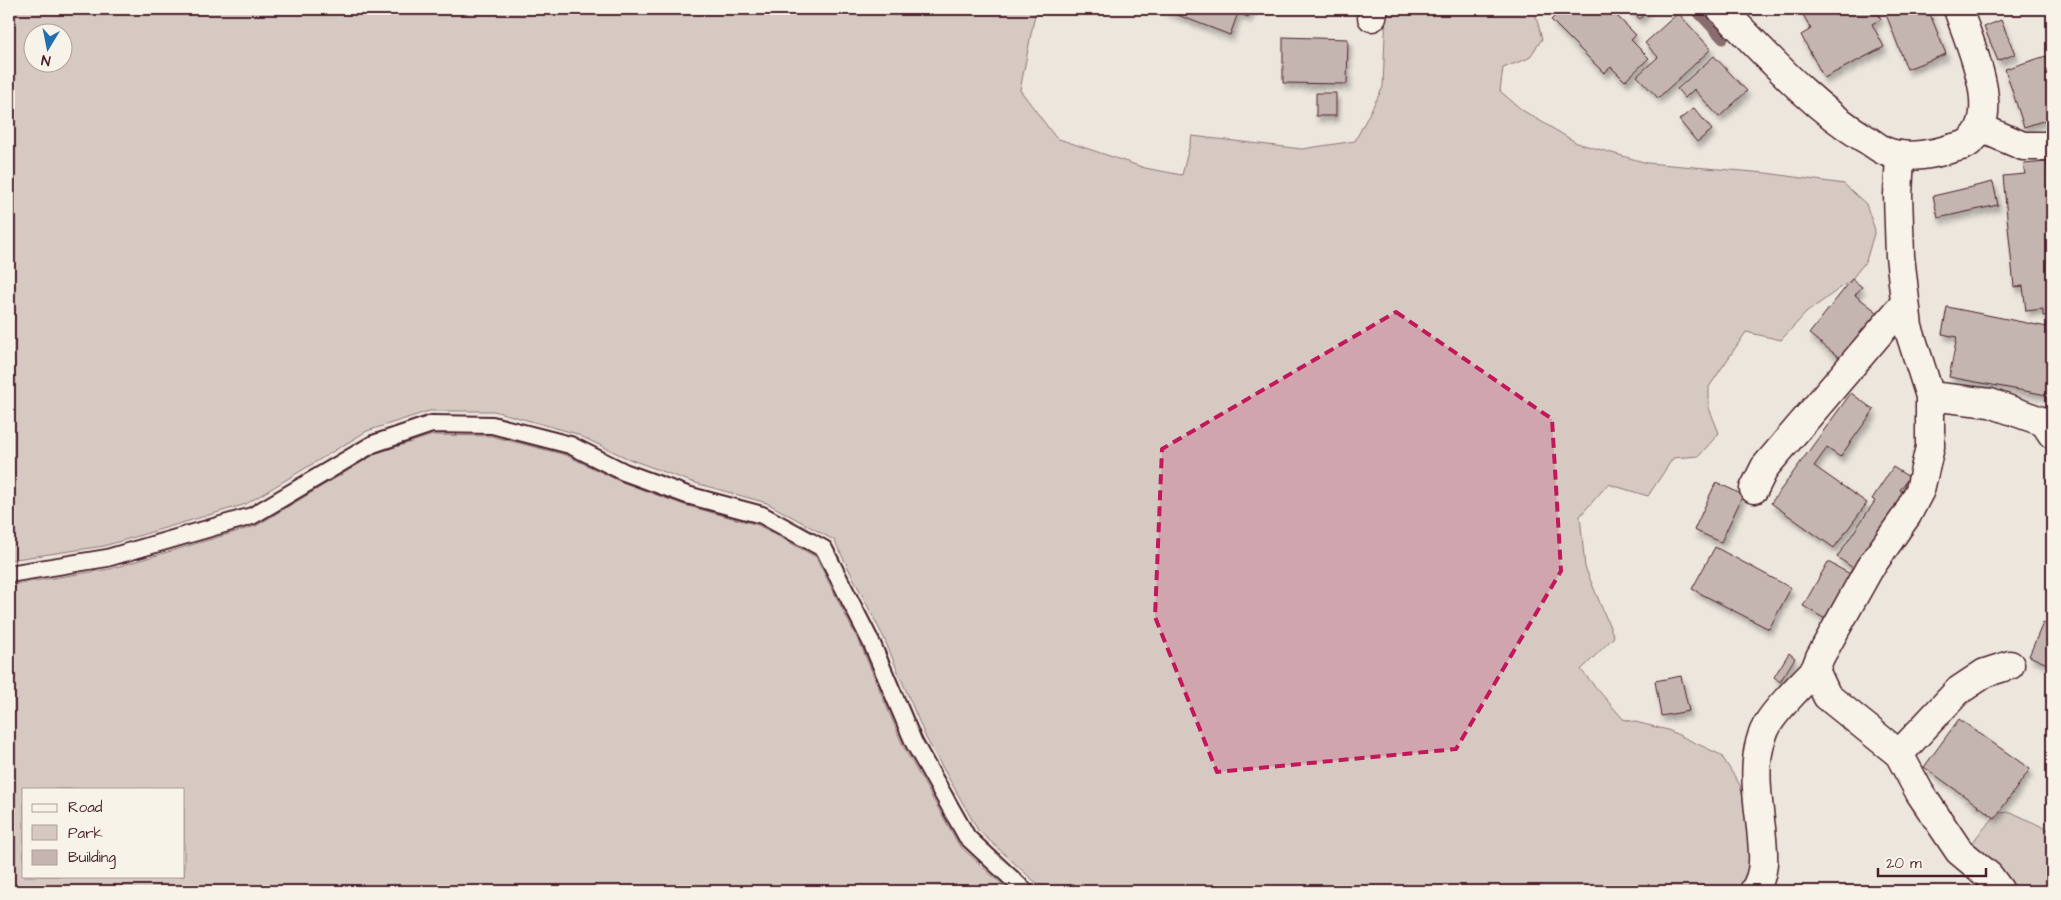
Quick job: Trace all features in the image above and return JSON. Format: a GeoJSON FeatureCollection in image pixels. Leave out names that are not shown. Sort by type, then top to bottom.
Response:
{"type":"FeatureCollection","features":[{"type":"Feature","properties":{"kind":"street"},"geometry":{"type":"LineString","coordinates":[[1720,9],[1782,70],[1838,121],[1889,153],[1900,155],[1947,150],[1968,144],[1981,128],[1986,106],[1983,86],[1958,9]]}},
{"type":"Feature","properties":{"kind":"street"},"geometry":{"type":"LineString","coordinates":[[1981,128],[2023,146],[2052,146]]}},
{"type":"Feature","properties":{"kind":"street"},"geometry":{"type":"LineString","coordinates":[[1754,891],[1764,863],[1757,768],[1760,746],[1769,722],[1815,670],[1820,657],[1869,569],[1907,515],[1920,490],[1930,447],[1930,396],[1908,327],[1905,302],[1899,238],[1898,195],[1900,155]]}},
{"type":"Feature","properties":{"kind":"street"},"geometry":{"type":"LineString","coordinates":[[1754,489],[1765,467],[1905,302]]}},
{"type":"Feature","properties":{"kind":"street"},"geometry":{"type":"LineString","coordinates":[[1930,396],[1990,403],[2044,422],[2052,434]]}},
{"type":"Feature","properties":{"kind":"street"},"geometry":{"type":"LineString","coordinates":[[1899,754],[1958,691],[1985,673],[2010,665]]}},
{"type":"Feature","properties":{"kind":"street"},"geometry":{"type":"LineString","coordinates":[[1815,670],[1827,696],[1899,754],[1920,793],[1959,851],[1989,876],[2000,891]]}},
{"type":"Feature","properties":{"kind":"lane"},"geometry":{"type":"LineString","coordinates":[[9,574],[107,558],[252,516],[373,444],[432,424],[492,425],[570,445],[624,472],[678,492],[762,515],[824,549],[872,644],[914,744],[966,837],[1025,891]]}},
{"type":"Feature","properties":{"kind":"highlighted area"},"geometry":{"type":"Polygon","coordinates":[[[1396,312],[1552,419],[1561,571],[1456,749],[1217,772],[1155,617],[1162,449],[1396,312]]]}},
{"type":"Feature","properties":{"kind":"green space"},"geometry":{"type":"Polygon","coordinates":[[[9,9],[1036,9],[1020,90],[1056,138],[1145,168],[1182,175],[1192,136],[1302,149],[1355,141],[1383,87],[1386,9],[1534,9],[1542,39],[1529,58],[1503,68],[1500,91],[1522,110],[1577,143],[1647,163],[1766,173],[1844,184],[1866,204],[1875,230],[1866,261],[1851,280],[1806,313],[1781,340],[1746,332],[1709,387],[1709,408],[1719,433],[1699,456],[1673,458],[1648,496],[1608,484],[1580,516],[1585,567],[1614,637],[1581,670],[1623,719],[1668,730],[1721,755],[1740,785],[1763,891],[1051,891],[1034,881],[978,830],[926,738],[884,638],[834,540],[767,503],[692,482],[629,459],[574,433],[494,411],[429,411],[367,431],[246,504],[104,546],[9,560],[9,9]]]}},
{"type":"Feature","properties":{"kind":"green space"},"geometry":{"type":"Polygon","coordinates":[[[433,435],[491,436],[566,455],[619,481],[684,505],[758,525],[816,557],[862,648],[904,748],[959,845],[1009,891],[9,891],[9,585],[110,569],[256,526],[377,453],[433,435]]]}},
{"type":"Feature","properties":{"kind":"green space"},"geometry":{"type":"Polygon","coordinates":[[[2011,812],[2049,830],[2052,823],[2052,891],[1999,891],[1965,853],[1998,813],[2011,812]]]}},
{"type":"Feature","properties":{"kind":"building"},"geometry":{"type":"Polygon","coordinates":[[[1162,9],[1252,9],[1248,17],[1238,13],[1230,35],[1162,9]]]}},
{"type":"Feature","properties":{"kind":"building"},"geometry":{"type":"Polygon","coordinates":[[[1562,9],[1610,9],[1636,35],[1631,40],[1649,58],[1625,81],[1611,67],[1604,73],[1551,20],[1562,9]]]}},
{"type":"Feature","properties":{"kind":"building"},"geometry":{"type":"Polygon","coordinates":[[[1629,9],[1649,9],[1640,19],[1629,9]]]}},
{"type":"Feature","properties":{"kind":"building"},"geometry":{"type":"Polygon","coordinates":[[[1800,9],[1875,9],[1881,19],[1872,24],[1884,47],[1824,78],[1801,35],[1811,29],[1800,9]]]}},
{"type":"Feature","properties":{"kind":"building"},"geometry":{"type":"Polygon","coordinates":[[[1884,9],[1928,9],[1946,54],[1907,69],[1884,9]]]}},
{"type":"Feature","properties":{"kind":"building"},"geometry":{"type":"Polygon","coordinates":[[[1678,13],[1711,49],[1658,98],[1637,76],[1658,57],[1645,43],[1678,13]]]}},
{"type":"Feature","properties":{"kind":"building"},"geometry":{"type":"Polygon","coordinates":[[[2001,20],[2015,54],[1998,61],[1984,27],[2001,20]]]}},
{"type":"Feature","properties":{"kind":"building"},"geometry":{"type":"Polygon","coordinates":[[[1283,37],[1348,39],[1347,84],[1283,83],[1283,37]]]}},
{"type":"Feature","properties":{"kind":"building"},"geometry":{"type":"Polygon","coordinates":[[[1714,56],[1747,91],[1719,117],[1694,89],[1685,98],[1677,89],[1714,56]]]}},
{"type":"Feature","properties":{"kind":"building"},"geometry":{"type":"Polygon","coordinates":[[[2046,56],[2049,64],[2052,62],[2052,118],[2024,127],[2005,69],[2046,56]]]}},
{"type":"Feature","properties":{"kind":"building"},"geometry":{"type":"Polygon","coordinates":[[[1316,93],[1336,93],[1336,116],[1316,116],[1316,93]]]}},
{"type":"Feature","properties":{"kind":"building"},"geometry":{"type":"Polygon","coordinates":[[[1694,108],[1712,130],[1697,142],[1679,120],[1694,108]]]}},
{"type":"Feature","properties":{"kind":"building"},"geometry":{"type":"Polygon","coordinates":[[[2047,162],[2052,216],[2052,315],[2043,316],[2043,309],[2026,311],[2023,286],[2014,287],[2003,176],[2025,174],[2023,164],[2047,162]]]}},
{"type":"Feature","properties":{"kind":"building"},"geometry":{"type":"Polygon","coordinates":[[[1993,182],[1998,205],[1938,218],[1933,196],[1993,182]]]}},
{"type":"Feature","properties":{"kind":"building"},"geometry":{"type":"Polygon","coordinates":[[[1852,279],[1862,287],[1855,295],[1881,315],[1844,361],[1809,334],[1852,279]]]}},
{"type":"Feature","properties":{"kind":"building"},"geometry":{"type":"Polygon","coordinates":[[[1947,307],[2052,328],[2052,396],[1949,377],[1957,337],[1942,334],[1947,307]]]}},
{"type":"Feature","properties":{"kind":"building"},"geometry":{"type":"Polygon","coordinates":[[[1851,393],[1874,410],[1840,457],[1827,448],[1814,466],[1867,503],[1834,548],[1771,503],[1851,393]]]}},
{"type":"Feature","properties":{"kind":"building"},"geometry":{"type":"Polygon","coordinates":[[[1893,467],[1909,477],[1900,490],[1907,495],[1856,570],[1837,557],[1875,501],[1872,499],[1893,467]]]}},
{"type":"Feature","properties":{"kind":"building"},"geometry":{"type":"Polygon","coordinates":[[[1716,482],[1743,495],[1721,542],[1694,530],[1716,482]]]}},
{"type":"Feature","properties":{"kind":"building"},"geometry":{"type":"Polygon","coordinates":[[[1715,547],[1791,588],[1769,629],[1692,589],[1715,547]]]}},
{"type":"Feature","properties":{"kind":"building"},"geometry":{"type":"Polygon","coordinates":[[[1828,562],[1852,575],[1827,620],[1803,606],[1828,562]]]}},
{"type":"Feature","properties":{"kind":"building"},"geometry":{"type":"Polygon","coordinates":[[[2043,623],[2052,627],[2052,666],[2029,656],[2043,623]]]}},
{"type":"Feature","properties":{"kind":"building"},"geometry":{"type":"Polygon","coordinates":[[[1789,653],[1795,658],[1780,682],[1774,677],[1789,653]]]}},
{"type":"Feature","properties":{"kind":"building"},"geometry":{"type":"Polygon","coordinates":[[[1681,676],[1689,711],[1661,716],[1655,681],[1681,676]]]}},
{"type":"Feature","properties":{"kind":"building"},"geometry":{"type":"Polygon","coordinates":[[[1959,719],[2030,769],[1995,818],[1924,767],[1959,719]]]}},
{"type":"Feature","properties":{"kind":"waterway"},"geometry":{"type":"LineString","coordinates":[[1695,9],[1723,39]]}}]}
